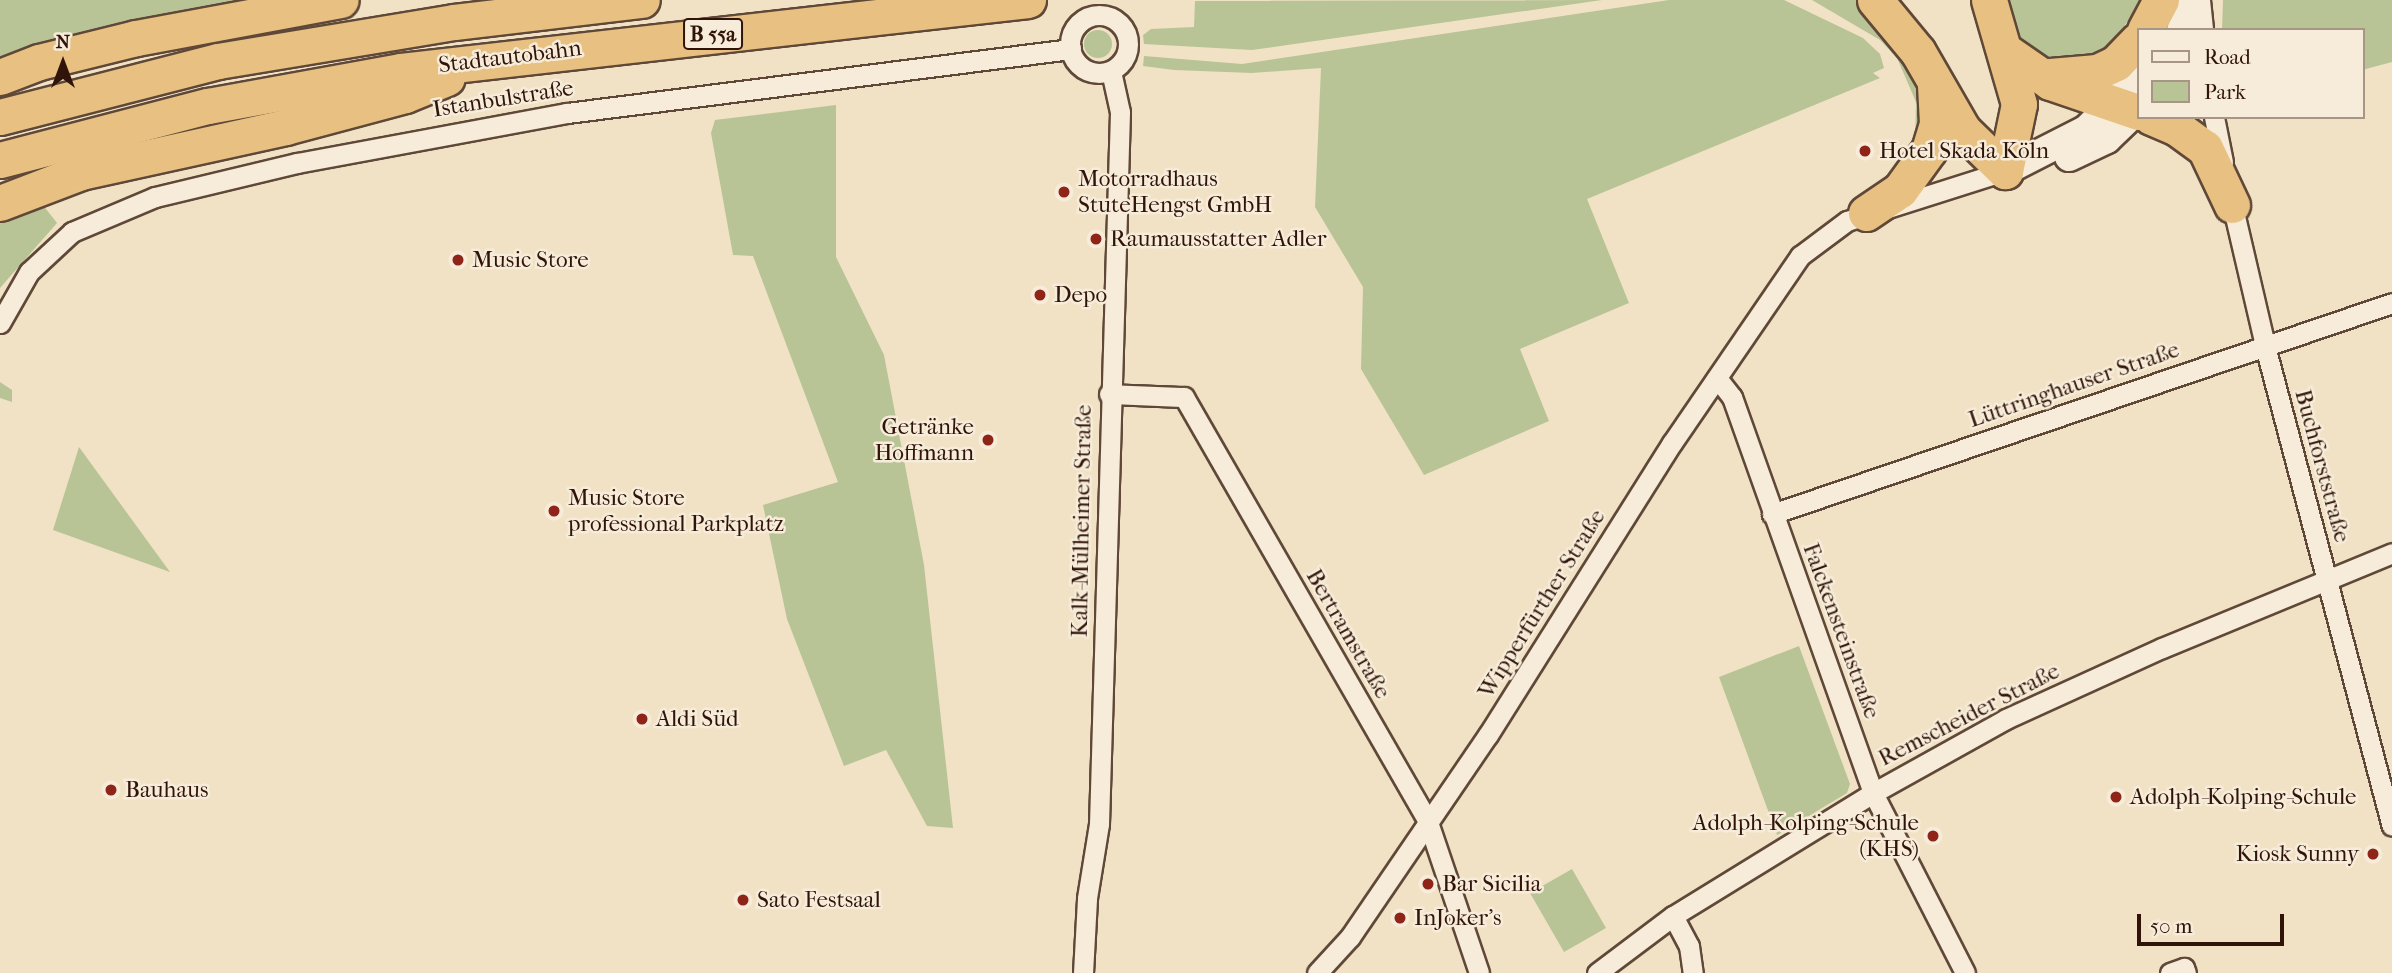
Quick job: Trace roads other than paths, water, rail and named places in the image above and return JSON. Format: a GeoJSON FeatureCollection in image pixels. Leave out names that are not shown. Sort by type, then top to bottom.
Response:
{"type":"FeatureCollection","features":[{"type":"Feature","properties":{"kind":"highway"},"geometry":{"type":"LineString","coordinates":[[0,77],[39,62],[136,38],[341,0]]}},
{"type":"Feature","properties":{"kind":"highway","name":"Stadtautobahn"},"geometry":{"type":"LineString","coordinates":[[0,117],[218,61],[454,22],[642,0]]}},
{"type":"Feature","properties":{"kind":"highway","name":"Stadtautobahn"},"geometry":{"type":"LineString","coordinates":[[0,160],[208,106],[501,57],[1028,0]]}},
{"type":"Feature","properties":{"kind":"highway"},"geometry":{"type":"LineString","coordinates":[[1875,0],[1934,79],[1972,142],[2005,171],[2019,104],[1989,0]]}},
{"type":"Feature","properties":{"kind":"highway"},"geometry":{"type":"LineString","coordinates":[[2146,28],[2163,0]]}},
{"type":"Feature","properties":{"kind":"highway"},"geometry":{"type":"LineString","coordinates":[[2037,74],[2065,78],[2097,72],[2116,63],[2136,42]]}},
{"type":"Feature","properties":{"kind":"highway"},"geometry":{"type":"LineString","coordinates":[[2004,50],[2037,74],[2136,111]]}},
{"type":"Feature","properties":{"kind":"highway"},"geometry":{"type":"LineString","coordinates":[[0,203],[81,172],[405,95],[501,57]]}},
{"type":"Feature","properties":{"kind":"highway"},"geometry":{"type":"LineString","coordinates":[[1866,213],[1900,190],[1929,150],[1937,123],[1934,79]]}},
{"type":"Feature","properties":{"kind":"highway"},"geometry":{"type":"LineString","coordinates":[[2155,119],[2177,128],[2205,148],[2232,205]]}},
{"type":"Feature","properties":{"kind":"street"},"geometry":{"type":"LineString","coordinates":[[2157,28],[2163,0]]}},
{"type":"Feature","properties":{"kind":"street"},"geometry":{"type":"LineString","coordinates":[[2182,28],[2192,0]]}},
{"type":"Feature","properties":{"kind":"street"},"geometry":{"type":"LineString","coordinates":[[2200,0],[2203,28]]}},
{"type":"Feature","properties":{"kind":"street"},"geometry":{"type":"LineString","coordinates":[[1108,8],[1128,39],[1125,57],[1111,71],[1085,70],[1070,49],[1076,26],[1108,8]]}},
{"type":"Feature","properties":{"kind":"street","name":"Istanbulstraße"},"geometry":{"type":"LineString","coordinates":[[0,323],[29,272],[72,232],[155,197],[336,155],[566,113],[1070,49]]}},
{"type":"Feature","properties":{"kind":"street","name":"Kalk-Mülheimer Straße"},"geometry":{"type":"LineString","coordinates":[[1083,973],[1087,898],[1099,824],[1109,394],[1120,112],[1111,71]]}},
{"type":"Feature","properties":{"kind":"street"},"geometry":{"type":"LineString","coordinates":[[2005,171],[2087,129],[2136,111]]}},
{"type":"Feature","properties":{"kind":"street","name":"Buchforststraße"},"geometry":{"type":"LineString","coordinates":[[2214,119],[2265,346],[2392,825]]}},
{"type":"Feature","properties":{"kind":"street","name":"Wipperfürther Straße"},"geometry":{"type":"LineString","coordinates":[[1317,973],[1350,937],[1428,822],[1717,378],[1800,256],[1825,234],[1866,213],[2005,171]]}},
{"type":"Feature","properties":{"kind":"street","name":"Lüttringhauser Straße"},"geometry":{"type":"LineString","coordinates":[[1772,514],[2392,303]]}},
{"type":"Feature","properties":{"kind":"street","name":"Falckensteinstraße"},"geometry":{"type":"LineString","coordinates":[[1717,378],[1732,397],[1873,793],[1965,973]]}},
{"type":"Feature","properties":{"kind":"street","name":"Bertramstraße"},"geometry":{"type":"LineString","coordinates":[[1109,394],[1184,397],[1428,822],[1479,973]]}},
{"type":"Feature","properties":{"kind":"street","name":"Remscheider Straße"},"geometry":{"type":"LineString","coordinates":[[1597,973],[1673,916],[1873,793],[2006,719],[2392,553]]}},
{"type":"Feature","properties":{"kind":"street"},"geometry":{"type":"LineString","coordinates":[[1673,916],[1689,946],[1693,973]]}},
{"type":"Feature","properties":{"kind":"street"},"geometry":{"type":"LineString","coordinates":[[2170,973],[2184,968],[2186,973]]}},
{"type":"Feature","properties":{"kind":"place","name":"Hotel Skada Köln"},"geometry":{"type":"Point","coordinates":[1865,151]}},
{"type":"Feature","properties":{"kind":"place","name":"Motorradhaus StuteHengst GmbH"},"geometry":{"type":"Point","coordinates":[1064,192]}},
{"type":"Feature","properties":{"kind":"place","name":"Raumausstatter Adler"},"geometry":{"type":"Point","coordinates":[1096,239]}},
{"type":"Feature","properties":{"kind":"place","name":"Music Store"},"geometry":{"type":"Point","coordinates":[458,260]}},
{"type":"Feature","properties":{"kind":"place","name":"Depo"},"geometry":{"type":"Point","coordinates":[1040,295]}},
{"type":"Feature","properties":{"kind":"place","name":"Getränke Hoffmann"},"geometry":{"type":"Point","coordinates":[988,440]}},
{"type":"Feature","properties":{"kind":"place","name":"Music Store professional Parkplatz"},"geometry":{"type":"Point","coordinates":[554,511]}},
{"type":"Feature","properties":{"kind":"place","name":"Aldi Süd"},"geometry":{"type":"Point","coordinates":[642,719]}},
{"type":"Feature","properties":{"kind":"place","name":"Bauhaus"},"geometry":{"type":"Point","coordinates":[111,790]}},
{"type":"Feature","properties":{"kind":"place","name":"Adolph-Kolping-Schule"},"geometry":{"type":"Point","coordinates":[2116,797]}},
{"type":"Feature","properties":{"kind":"place","name":"Adolph-Kolping-Schule (KHS)"},"geometry":{"type":"Point","coordinates":[1933,836]}},
{"type":"Feature","properties":{"kind":"place","name":"Kiosk Sunny"},"geometry":{"type":"Point","coordinates":[2373,854]}},
{"type":"Feature","properties":{"kind":"place","name":"Bar Sicilia"},"geometry":{"type":"Point","coordinates":[1428,884]}},
{"type":"Feature","properties":{"kind":"place","name":"Sato Festsaal"},"geometry":{"type":"Point","coordinates":[743,900]}},
{"type":"Feature","properties":{"kind":"place","name":"InJoker's"},"geometry":{"type":"Point","coordinates":[1400,918]}}]}
